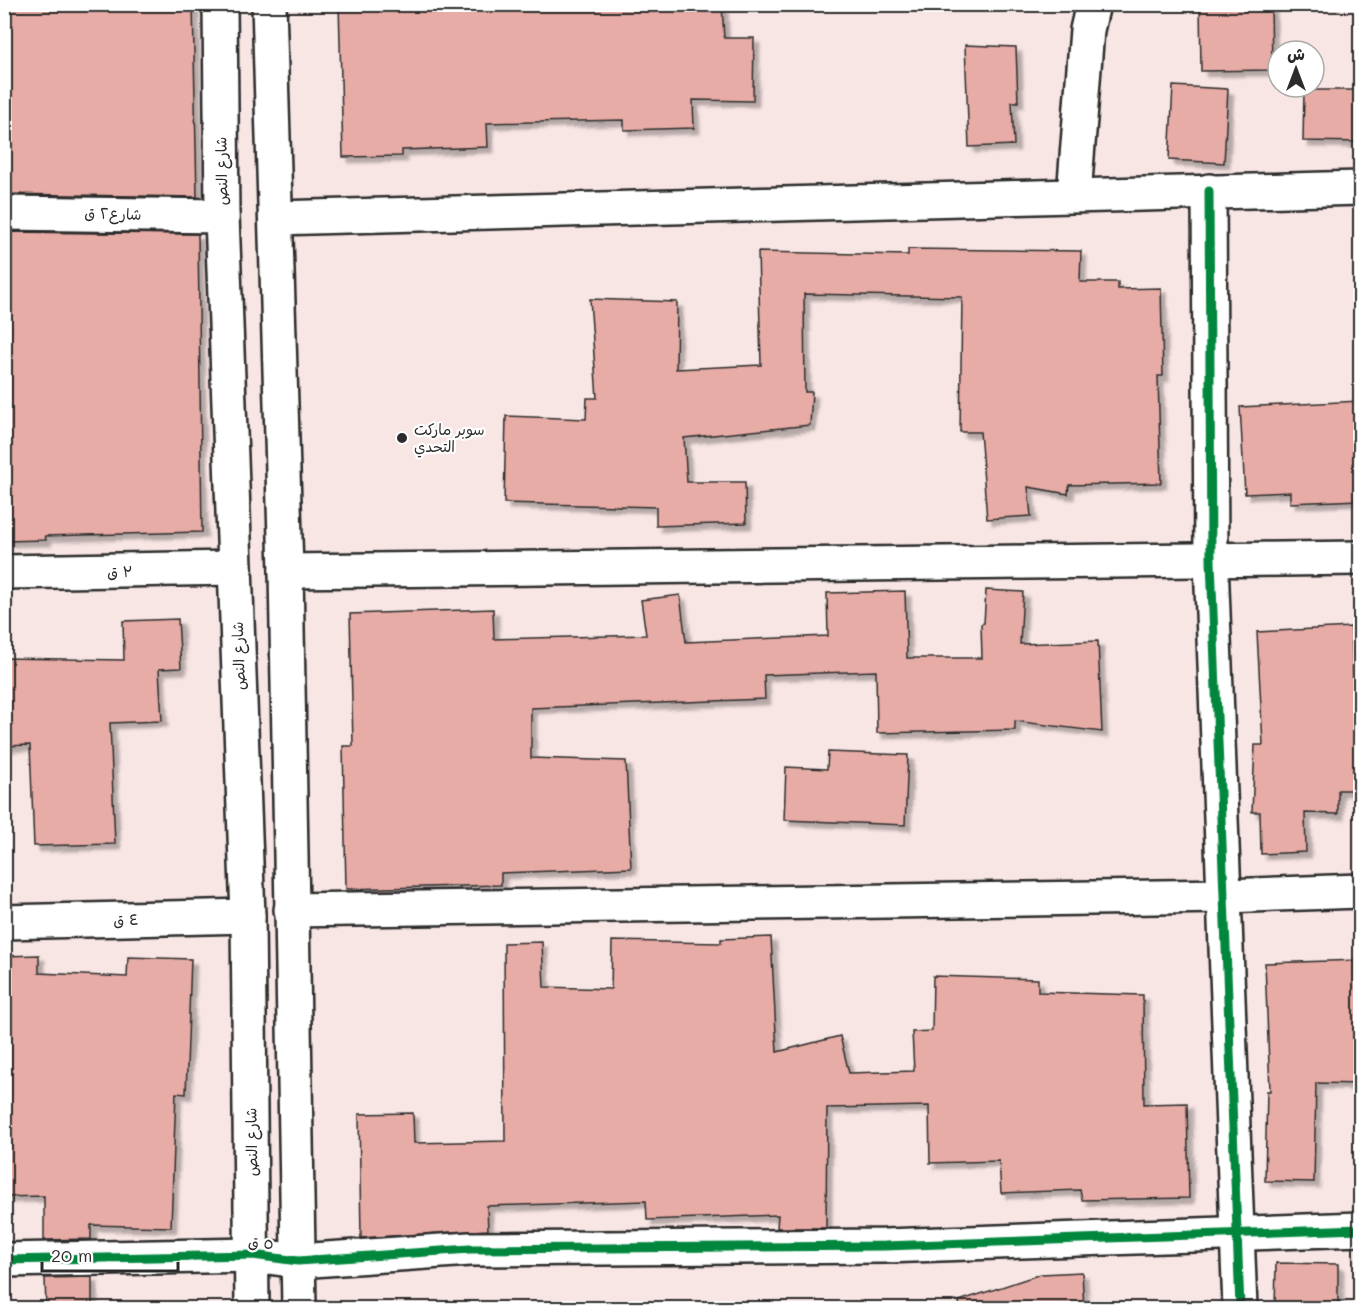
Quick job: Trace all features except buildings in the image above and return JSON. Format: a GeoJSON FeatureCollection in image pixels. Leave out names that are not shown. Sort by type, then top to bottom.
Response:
{"type":"FeatureCollection","features":[{"type":"Feature","properties":{"kind":"street","name":"شارع النص"},"geometry":{"type":"LineString","coordinates":[[220,4],[222,216],[248,916],[252,1308]]}},
{"type":"Feature","properties":{"kind":"street"},"geometry":{"type":"LineString","coordinates":[[269,4],[286,571],[299,1308]]}},
{"type":"Feature","properties":{"kind":"street"},"geometry":{"type":"LineString","coordinates":[[1074,195],[1088,30],[1093,4]]}},
{"type":"Feature","properties":{"kind":"street"},"geometry":{"type":"LineString","coordinates":[[276,218],[1360,188]]}},
{"type":"Feature","properties":{"kind":"street"},"geometry":{"type":"LineString","coordinates":[[1209,191],[1211,561],[1240,1308]]}},
{"type":"Feature","properties":{"kind":"street","name":"شارع٢ ق"},"geometry":{"type":"LineString","coordinates":[[4,213],[222,216]]}},
{"type":"Feature","properties":{"kind":"street"},"geometry":{"type":"LineString","coordinates":[[286,571],[1360,558]]}},
{"type":"Feature","properties":{"kind":"street","name":"٣ ق"},"geometry":{"type":"LineString","coordinates":[[4,572],[235,568]]}},
{"type":"Feature","properties":{"kind":"street"},"geometry":{"type":"LineString","coordinates":[[291,910],[1225,896],[1360,891]]}},
{"type":"Feature","properties":{"kind":"street","name":"٤ ق"},"geometry":{"type":"LineString","coordinates":[[4,922],[248,916]]}},
{"type":"Feature","properties":{"kind":"street","name":"٥ ق"},"geometry":{"type":"LineString","coordinates":[[4,1260],[253,1255],[298,1262],[470,1249],[885,1246],[1360,1229]]}},
{"type":"Feature","properties":{"kind":"cycle path"},"geometry":{"type":"LineString","coordinates":[[1209,191],[1211,561],[1240,1308]]}},
{"type":"Feature","properties":{"kind":"cycle path"},"geometry":{"type":"LineString","coordinates":[[4,1260],[253,1255],[298,1261],[470,1249],[885,1246],[1360,1229]]}},
{"type":"Feature","properties":{"kind":"place","name":"سوبر ماركت التحدي"},"geometry":{"type":"Point","coordinates":[402,438]}}]}
